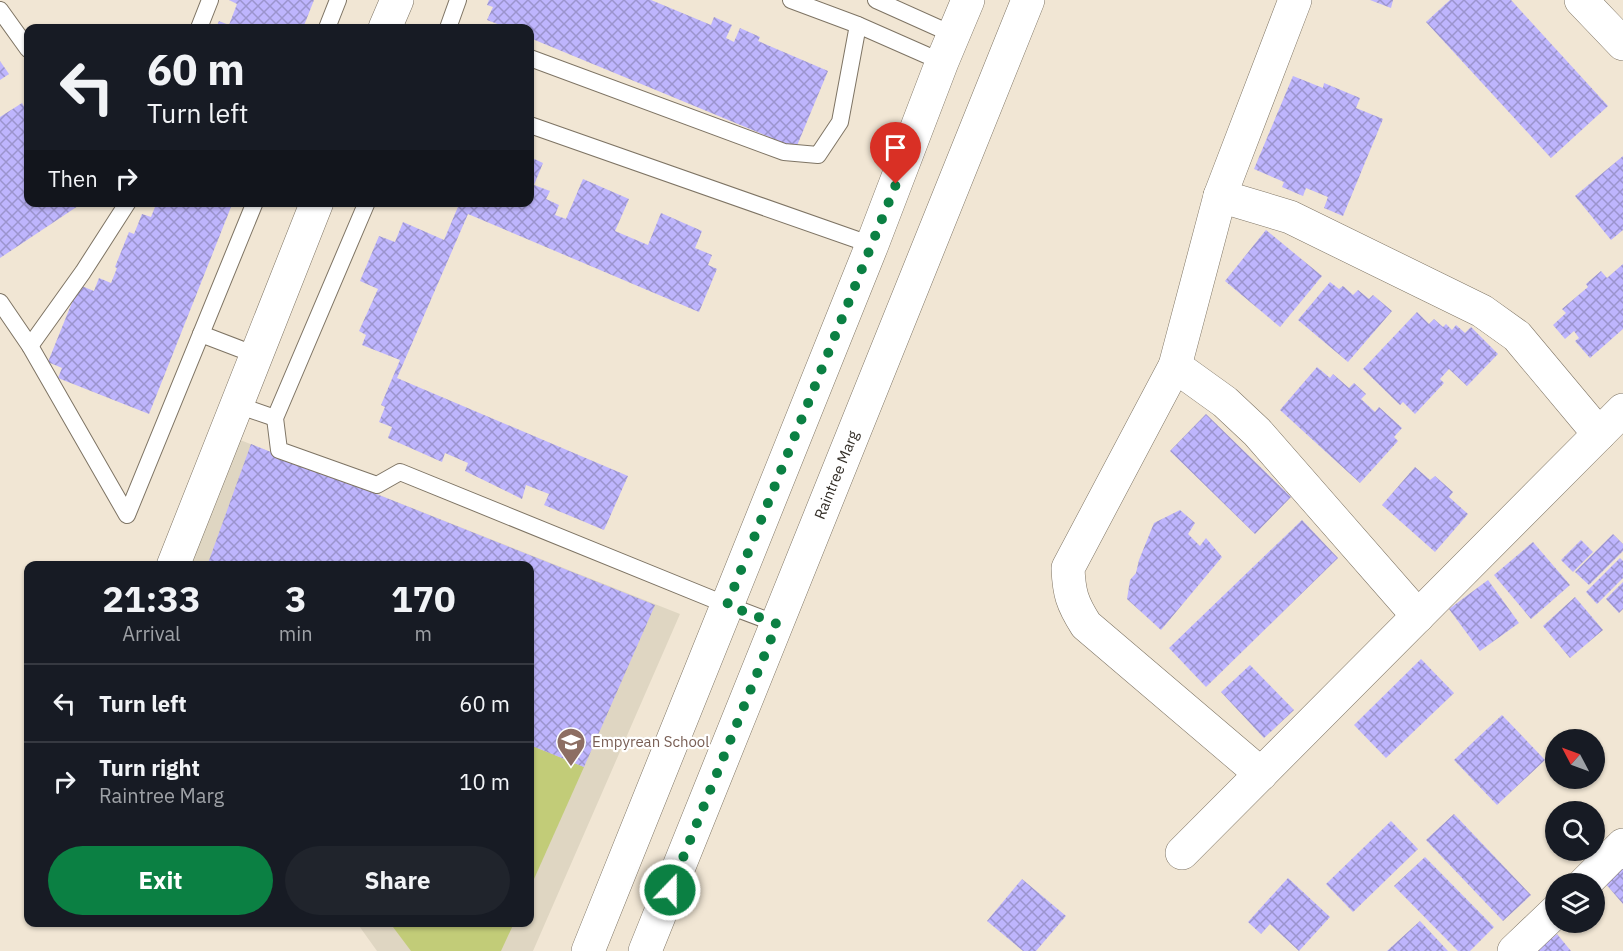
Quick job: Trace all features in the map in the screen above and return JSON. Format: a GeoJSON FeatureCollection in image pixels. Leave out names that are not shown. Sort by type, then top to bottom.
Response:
{"type":"FeatureCollection","features":[{"type":"Feature","properties":{"kind":"street"},"geometry":{"type":"LineString","coordinates":[[388,24],[397,0]]}},
{"type":"Feature","properties":{"kind":"street"},"geometry":{"type":"LineString","coordinates":[[588,951],[968,0]]}},
{"type":"Feature","properties":{"kind":"street","name":"Raintree Marg"},"geometry":{"type":"LineString","coordinates":[[645,951],[1028,0]]}},
{"type":"Feature","properties":{"kind":"street"},"geometry":{"type":"LineString","coordinates":[[1261,774],[1086,625],[1069,592],[1068,568],[1175,366],[1220,196],[1294,0]]}},
{"type":"Feature","properties":{"kind":"street"},"geometry":{"type":"LineString","coordinates":[[1581,0],[1623,44]]}},
{"type":"Feature","properties":{"kind":"street"},"geometry":{"type":"LineString","coordinates":[[1220,196],[1290,217],[1482,311],[1517,336],[1599,434]]}},
{"type":"Feature","properties":{"kind":"street"},"geometry":{"type":"LineString","coordinates":[[175,561],[315,207]]}},
{"type":"Feature","properties":{"kind":"street"},"geometry":{"type":"LineString","coordinates":[[1175,366],[1225,402],[1257,432],[1418,616]]}},
{"type":"Feature","properties":{"kind":"street"},"geometry":{"type":"LineString","coordinates":[[1182,853],[1623,410]]}},
{"type":"Feature","properties":{"kind":"street"},"geometry":{"type":"LineString","coordinates":[[1595,873],[1623,845]]}},
{"type":"Feature","properties":{"kind":"street"},"geometry":{"type":"LineString","coordinates":[[1515,951],[1545,922]]}},
{"type":"Feature","properties":{"kind":"lane"},"geometry":{"type":"LineString","coordinates":[[201,24],[210,0]]}},
{"type":"Feature","properties":{"kind":"lane"},"geometry":{"type":"LineString","coordinates":[[329,24],[338,0]]}},
{"type":"Feature","properties":{"kind":"lane"},"geometry":{"type":"LineString","coordinates":[[449,24],[458,0]]}},
{"type":"Feature","properties":{"kind":"lane"},"geometry":{"type":"LineString","coordinates":[[791,0],[858,25],[948,49]]}},
{"type":"Feature","properties":{"kind":"lane"},"geometry":{"type":"LineString","coordinates":[[876,0],[948,49]]}},
{"type":"Feature","properties":{"kind":"lane"},"geometry":{"type":"LineString","coordinates":[[0,10],[24,43]]}},
{"type":"Feature","properties":{"kind":"lane"},"geometry":{"type":"LineString","coordinates":[[534,59],[784,152],[818,155],[840,122],[858,25]]}},
{"type":"Feature","properties":{"kind":"lane"},"geometry":{"type":"LineString","coordinates":[[534,126],[872,245]]}},
{"type":"Feature","properties":{"kind":"lane"},"geometry":{"type":"LineString","coordinates":[[30,346],[83,272],[125,207]]}},
{"type":"Feature","properties":{"kind":"lane"},"geometry":{"type":"LineString","coordinates":[[0,302],[30,346],[127,515],[253,207]]}},
{"type":"Feature","properties":{"kind":"lane"},"geometry":{"type":"LineString","coordinates":[[365,207],[275,418],[279,450],[377,485],[400,472],[777,624]]}},
{"type":"Feature","properties":{"kind":"lane"},"geometry":{"type":"LineString","coordinates":[[201,334],[256,355]]}},
{"type":"Feature","properties":{"kind":"lane"},"geometry":{"type":"LineString","coordinates":[[237,405],[275,418]]}},
{"type":"Feature","properties":{"kind":"shaded area","name":"Empyrean School"},"geometry":{"type":"Polygon","coordinates":[[[225,434],[680,614],[533,951],[377,951],[360,927],[534,927],[534,561],[175,561],[225,434]]]}},
{"type":"Feature","properties":{"kind":"green space"},"geometry":{"type":"Polygon","coordinates":[[[534,747],[584,767],[534,879],[534,747]]]}},
{"type":"Feature","properties":{"kind":"green space"},"geometry":{"type":"Polygon","coordinates":[[[393,927],[512,927],[501,951],[411,951],[393,927]]]}},
{"type":"Feature","properties":{"kind":"building"},"geometry":{"type":"Polygon","coordinates":[[[229,0],[314,0],[305,24],[229,24],[237,4],[229,0]]]}},
{"type":"Feature","properties":{"kind":"building"},"geometry":{"type":"Polygon","coordinates":[[[489,0],[651,0],[711,25],[714,17],[732,25],[726,38],[734,42],[740,28],[760,37],[758,41],[828,71],[796,148],[534,40],[534,24],[498,24],[487,20],[493,7],[487,5],[489,0]]]}},
{"type":"Feature","properties":{"kind":"building"},"geometry":{"type":"Polygon","coordinates":[[[1370,0],[1393,0],[1391,8],[1370,0]]]}},
{"type":"Feature","properties":{"kind":"building"},"geometry":{"type":"Polygon","coordinates":[[[1450,0],[1511,0],[1608,106],[1551,158],[1426,22],[1450,0]]]}},
{"type":"Feature","properties":{"kind":"building"},"geometry":{"type":"Polygon","coordinates":[[[0,61],[9,74],[0,80],[0,61]]]}},
{"type":"Feature","properties":{"kind":"building"},"geometry":{"type":"Polygon","coordinates":[[[1293,76],[1323,88],[1324,83],[1360,98],[1356,108],[1383,119],[1343,216],[1324,208],[1328,197],[1306,188],[1303,196],[1282,187],[1284,182],[1254,169],[1293,76]]]}},
{"type":"Feature","properties":{"kind":"building"},"geometry":{"type":"Polygon","coordinates":[[[22,103],[24,106],[24,207],[76,207],[0,258],[0,117],[22,103]]]}},
{"type":"Feature","properties":{"kind":"building"},"geometry":{"type":"Polygon","coordinates":[[[1623,156],[1623,230],[1611,240],[1575,196],[1623,156]]]}},
{"type":"Feature","properties":{"kind":"building"},"geometry":{"type":"Polygon","coordinates":[[[534,159],[543,163],[534,185],[534,159]]]}},
{"type":"Feature","properties":{"kind":"building"},"geometry":{"type":"Polygon","coordinates":[[[583,179],[629,199],[615,231],[648,245],[661,213],[702,231],[695,248],[712,255],[708,265],[717,269],[699,312],[468,214],[397,378],[628,476],[604,530],[544,505],[549,494],[526,485],[522,499],[465,471],[468,463],[445,453],[442,462],[388,438],[392,427],[379,422],[385,407],[381,405],[400,360],[362,345],[366,335],[359,331],[378,289],[360,281],[379,236],[395,242],[403,222],[444,240],[458,207],[534,207],[534,185],[550,191],[546,199],[559,205],[555,215],[566,219],[583,179]]]}},
{"type":"Feature","properties":{"kind":"building"},"geometry":{"type":"Polygon","coordinates":[[[155,207],[231,207],[149,414],[58,378],[62,368],[48,362],[79,285],[94,291],[99,278],[111,283],[129,232],[134,234],[142,214],[151,217],[155,207]]]}},
{"type":"Feature","properties":{"kind":"building"},"geometry":{"type":"Polygon","coordinates":[[[1266,230],[1322,276],[1280,327],[1225,281],[1266,230]]]}},
{"type":"Feature","properties":{"kind":"building"},"geometry":{"type":"Polygon","coordinates":[[[1623,264],[1623,329],[1590,358],[1575,341],[1579,338],[1574,331],[1565,339],[1553,325],[1566,313],[1562,309],[1588,287],[1586,284],[1601,271],[1607,278],[1623,264]]]}},
{"type":"Feature","properties":{"kind":"building"},"geometry":{"type":"Polygon","coordinates":[[[1330,282],[1339,289],[1343,286],[1353,295],[1358,290],[1369,299],[1373,295],[1392,311],[1348,362],[1298,320],[1330,282]]]}},
{"type":"Feature","properties":{"kind":"building"},"geometry":{"type":"Polygon","coordinates":[[[1417,312],[1429,324],[1434,319],[1443,327],[1446,324],[1452,330],[1456,325],[1465,333],[1471,327],[1498,354],[1467,386],[1449,369],[1440,379],[1444,383],[1415,414],[1403,402],[1400,405],[1363,369],[1417,312]]]}},
{"type":"Feature","properties":{"kind":"building"},"geometry":{"type":"Polygon","coordinates":[[[1317,367],[1330,378],[1333,374],[1349,388],[1354,383],[1366,394],[1361,399],[1375,412],[1379,407],[1402,428],[1394,437],[1398,441],[1360,483],[1280,410],[1317,367]]]}},
{"type":"Feature","properties":{"kind":"building"},"geometry":{"type":"Polygon","coordinates":[[[1206,414],[1291,497],[1255,534],[1170,451],[1206,414]]]}},
{"type":"Feature","properties":{"kind":"building","name":"Empyrean School"},"geometry":{"type":"Polygon","coordinates":[[[251,444],[655,605],[584,767],[534,747],[534,561],[209,561],[251,444]]]}},
{"type":"Feature","properties":{"kind":"building"},"geometry":{"type":"Polygon","coordinates":[[[1415,467],[1430,480],[1435,476],[1453,492],[1449,497],[1468,514],[1435,552],[1382,505],[1415,467]]]}},
{"type":"Feature","properties":{"kind":"building"},"geometry":{"type":"Polygon","coordinates":[[[1180,510],[1195,523],[1188,534],[1200,546],[1206,538],[1222,557],[1161,630],[1127,599],[1130,580],[1136,573],[1154,523],[1180,510]]]}},
{"type":"Feature","properties":{"kind":"building"},"geometry":{"type":"Polygon","coordinates":[[[1302,520],[1338,558],[1206,687],[1169,648],[1302,520]]]}},
{"type":"Feature","properties":{"kind":"building"},"geometry":{"type":"Polygon","coordinates":[[[1613,534],[1623,544],[1623,551],[1589,585],[1575,572],[1613,534]]]}},
{"type":"Feature","properties":{"kind":"building"},"geometry":{"type":"Polygon","coordinates":[[[1581,540],[1593,552],[1573,572],[1561,560],[1581,540]]]}},
{"type":"Feature","properties":{"kind":"building"},"geometry":{"type":"Polygon","coordinates":[[[1533,542],[1570,585],[1531,619],[1494,575],[1533,542]]]}},
{"type":"Feature","properties":{"kind":"building"},"geometry":{"type":"Polygon","coordinates":[[[1620,558],[1623,561],[1623,578],[1597,604],[1586,592],[1620,558]]]}},
{"type":"Feature","properties":{"kind":"building"},"geometry":{"type":"Polygon","coordinates":[[[1488,580],[1519,623],[1480,651],[1449,609],[1488,580]]]}},
{"type":"Feature","properties":{"kind":"building"},"geometry":{"type":"Polygon","coordinates":[[[1623,582],[1623,609],[1619,613],[1606,599],[1623,582]]]}},
{"type":"Feature","properties":{"kind":"building"},"geometry":{"type":"Polygon","coordinates":[[[1575,597],[1603,630],[1570,658],[1543,626],[1575,597]]]}},
{"type":"Feature","properties":{"kind":"building"},"geometry":{"type":"Polygon","coordinates":[[[1421,659],[1454,693],[1386,758],[1354,725],[1421,659]]]}},
{"type":"Feature","properties":{"kind":"building"},"geometry":{"type":"Polygon","coordinates":[[[1250,665],[1294,710],[1264,738],[1221,692],[1250,665]]]}},
{"type":"Feature","properties":{"kind":"building"},"geometry":{"type":"Polygon","coordinates":[[[1502,715],[1545,760],[1497,805],[1454,760],[1502,715]]]}},
{"type":"Feature","properties":{"kind":"building"},"geometry":{"type":"Polygon","coordinates":[[[1454,814],[1531,895],[1503,921],[1426,840],[1454,814]]]}},
{"type":"Feature","properties":{"kind":"building"},"geometry":{"type":"Polygon","coordinates":[[[1391,821],[1418,849],[1353,912],[1326,884],[1391,821]]]}},
{"type":"Feature","properties":{"kind":"building"},"geometry":{"type":"Polygon","coordinates":[[[1425,857],[1494,927],[1470,951],[1458,951],[1394,886],[1425,857]]]}},
{"type":"Feature","properties":{"kind":"building"},"geometry":{"type":"Polygon","coordinates":[[[1623,864],[1623,904],[1605,883],[1623,864]]]}},
{"type":"Feature","properties":{"kind":"building"},"geometry":{"type":"Polygon","coordinates":[[[1288,878],[1330,917],[1299,951],[1270,924],[1261,934],[1248,922],[1288,878]]]}},
{"type":"Feature","properties":{"kind":"building"},"geometry":{"type":"Polygon","coordinates":[[[1022,879],[1066,916],[1036,951],[1023,951],[987,921],[1022,879]]]}},
{"type":"Feature","properties":{"kind":"building"},"geometry":{"type":"Polygon","coordinates":[[[1420,921],[1448,951],[1387,951],[1420,921]]]}},
{"type":"Feature","properties":{"kind":"building"},"geometry":{"type":"Polygon","coordinates":[[[1557,934],[1571,951],[1536,951],[1557,934]]]}},
{"type":"Feature","properties":{"kind":"place","name":"Empyrean School"},"geometry":{"type":"Point","coordinates":[571,768]}},
{"type":"Feature","properties":{"kind":"route"},"geometry":{"type":"LineString","coordinates":[[670,890],[777,624],[727,605],[896,184]]}}]}
